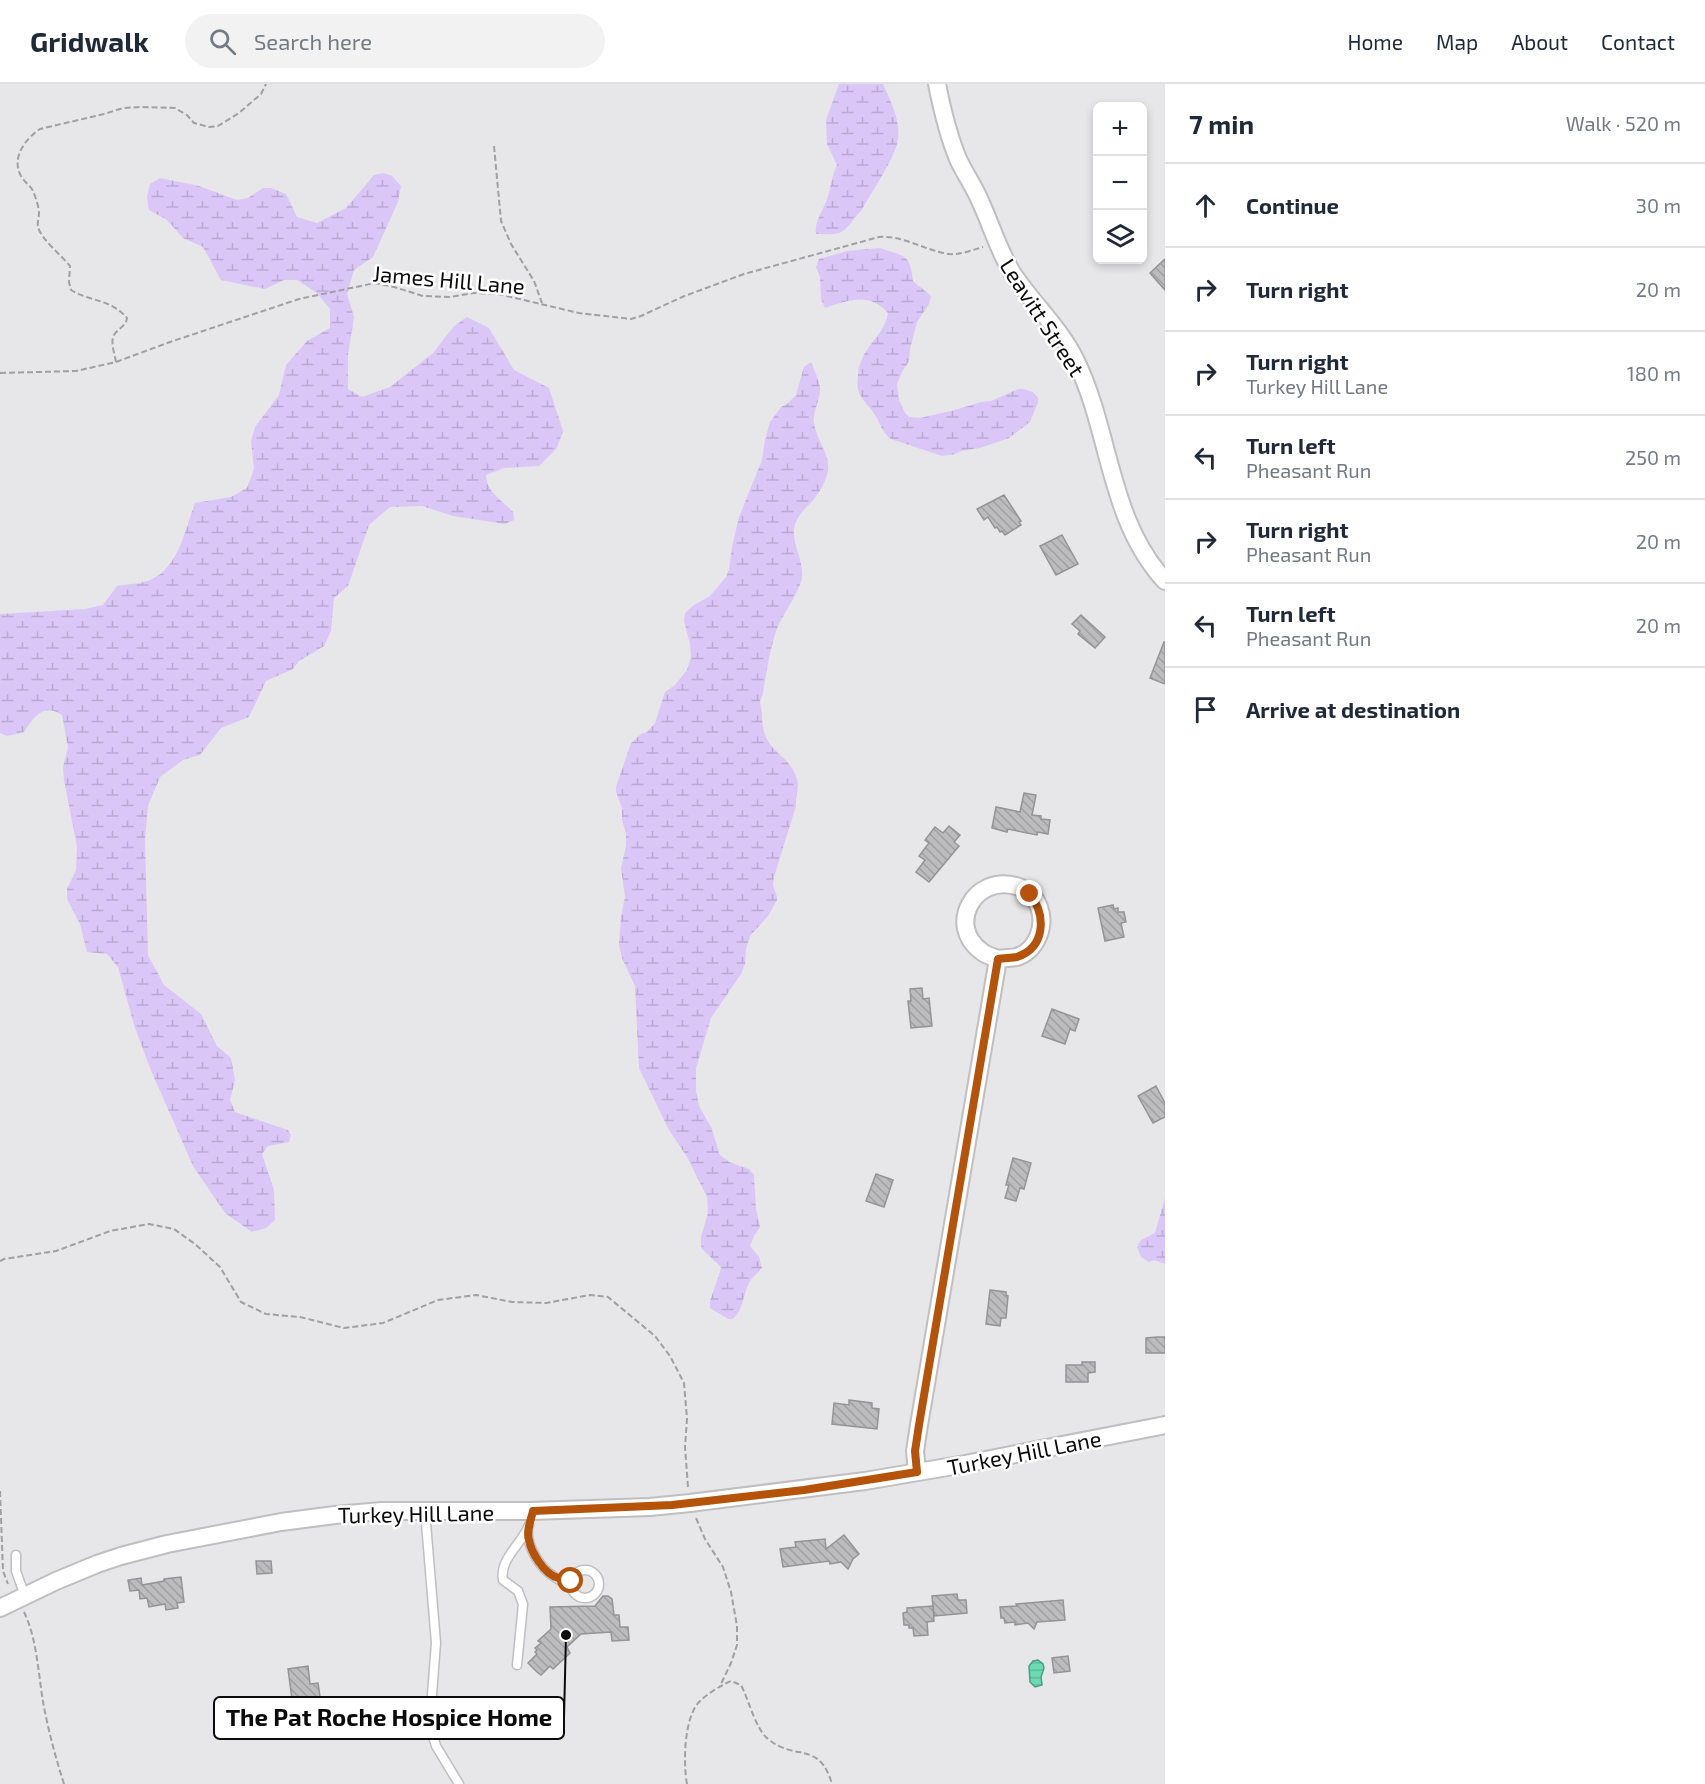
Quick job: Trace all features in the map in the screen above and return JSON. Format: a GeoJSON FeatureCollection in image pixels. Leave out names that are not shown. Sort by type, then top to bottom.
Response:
{"type":"FeatureCollection","features":[{"type":"Feature","properties":{"kind":"street","name":"Leavitt Street"},"geometry":{"type":"LineString","coordinates":[[937,84],[951,141],[958,158],[980,200],[997,243],[1014,274],[1076,360],[1094,407],[1123,510],[1141,550],[1165,581]]}},
{"type":"Feature","properties":{"kind":"street"},"geometry":{"type":"LineString","coordinates":[[1006,883],[1020,887],[1030,894],[1037,903],[1042,924],[1038,939],[1030,949],[1017,957],[998,959],[981,952],[970,938],[966,926],[966,914],[971,901],[980,891],[1006,883]]}},
{"type":"Feature","properties":{"kind":"street"},"geometry":{"type":"LineString","coordinates":[[917,1472],[915,1451],[919,1425],[998,959]]}},
{"type":"Feature","properties":{"kind":"street","name":"Turkey Hill Lane"},"geometry":{"type":"LineString","coordinates":[[0,1608],[97,1564],[132,1552],[257,1526],[325,1516],[382,1511],[425,1511],[531,1518],[690,1503],[804,1490],[917,1472],[1165,1425]]}},
{"type":"Feature","properties":{"kind":"lane"},"geometry":{"type":"LineString","coordinates":[[425,1511],[436,1643],[431,1729],[436,1746],[459,1784]]}},
{"type":"Feature","properties":{"kind":"lane"},"geometry":{"type":"LineString","coordinates":[[531,1518],[528,1539],[533,1551],[548,1572],[579,1596],[593,1596],[598,1589],[599,1580],[594,1572],[585,1569],[568,1577],[558,1578]]}},
{"type":"Feature","properties":{"kind":"lane"},"geometry":{"type":"LineString","coordinates":[[517,1665],[522,1604],[518,1591],[503,1580],[502,1572],[512,1550],[523,1539],[531,1518]]}},
{"type":"Feature","properties":{"kind":"lane"},"geometry":{"type":"LineString","coordinates":[[16,1555],[16,1571],[22,1597]]}},
{"type":"Feature","properties":{"kind":"lane"},"geometry":{"type":"LineString","coordinates":[[572,1590],[571,1581],[576,1573]]}},
{"type":"Feature","properties":{"kind":"path"},"geometry":{"type":"LineString","coordinates":[[116,362],[112,341],[114,335],[126,323],[127,318],[113,306],[71,290],[70,266],[38,229],[39,208],[30,186],[20,175],[18,168],[22,146],[33,134],[49,126],[123,108],[175,108],[187,115],[194,123],[209,127],[218,126],[239,113],[261,94],[266,84]]}},
{"type":"Feature","properties":{"kind":"path"},"geometry":{"type":"LineString","coordinates":[[494,146],[501,221],[511,244],[534,281],[542,303]]}},
{"type":"Feature","properties":{"kind":"path","name":"James Hill Lane"},"geometry":{"type":"LineString","coordinates":[[0,373],[76,371],[116,362],[299,299],[375,284],[423,296],[498,294],[579,313],[631,319],[744,274],[879,237],[890,237],[950,254],[961,254],[997,243]]}},
{"type":"Feature","properties":{"kind":"path"},"geometry":{"type":"LineString","coordinates":[[0,1261],[56,1251],[110,1231],[149,1224],[174,1229],[195,1244],[220,1267],[241,1302],[266,1314],[300,1317],[344,1328],[383,1323],[438,1300],[476,1295],[512,1302],[535,1303],[590,1295],[608,1297],[655,1336],[670,1356],[684,1383],[687,1419],[685,1447],[690,1503],[705,1539],[723,1567],[737,1626],[737,1645],[720,1686]]}},
{"type":"Feature","properties":{"kind":"path"},"geometry":{"type":"LineString","coordinates":[[0,1491],[3,1571],[6,1582],[22,1597],[33,1637],[53,1750],[64,1784]]}},
{"type":"Feature","properties":{"kind":"path"},"geometry":{"type":"LineString","coordinates":[[687,1784],[684,1769],[690,1721],[699,1702],[720,1686],[731,1681],[741,1685],[759,1728],[766,1738],[790,1751],[814,1756],[827,1768],[832,1784]]}},
{"type":"Feature","properties":{"kind":"green space"},"geometry":{"type":"Polygon","coordinates":[[[839,84],[883,84],[896,118],[898,139],[893,155],[882,175],[861,211],[849,226],[837,234],[816,234],[817,222],[828,197],[837,165],[827,144],[826,120],[839,84]]]}},
{"type":"Feature","properties":{"kind":"green space"},"geometry":{"type":"Polygon","coordinates":[[[384,173],[392,176],[401,186],[398,202],[373,257],[354,270],[347,294],[354,317],[348,355],[348,389],[362,397],[390,387],[433,353],[454,326],[467,317],[489,328],[514,370],[549,388],[563,431],[557,448],[539,466],[504,468],[486,475],[489,486],[496,496],[513,512],[514,520],[505,524],[453,516],[422,506],[390,507],[369,525],[348,586],[334,598],[331,631],[324,646],[299,661],[293,669],[266,681],[249,717],[221,728],[200,755],[183,760],[160,777],[148,806],[145,839],[148,955],[164,985],[201,1014],[217,1046],[231,1058],[235,1080],[230,1100],[235,1112],[288,1130],[291,1135],[289,1142],[268,1146],[262,1154],[274,1190],[275,1220],[266,1228],[252,1232],[225,1213],[193,1166],[150,1068],[134,1025],[118,967],[107,954],[87,952],[80,924],[67,899],[67,889],[76,870],[77,847],[64,780],[63,767],[68,747],[62,715],[55,711],[44,711],[35,717],[24,732],[7,736],[0,733],[0,614],[85,609],[103,605],[117,586],[150,580],[160,574],[168,567],[180,547],[195,503],[231,497],[247,488],[254,469],[251,441],[255,427],[279,395],[286,365],[307,341],[330,328],[330,309],[317,293],[297,280],[284,280],[265,289],[221,280],[203,247],[183,238],[167,220],[149,210],[147,197],[150,184],[160,178],[199,186],[237,200],[248,198],[263,188],[271,188],[286,194],[297,217],[317,223],[346,208],[374,175],[384,173]]]}},
{"type":"Feature","properties":{"kind":"green space"},"geometry":{"type":"Polygon","coordinates":[[[880,248],[905,257],[910,265],[913,281],[931,296],[929,304],[917,322],[909,361],[897,384],[899,400],[905,413],[909,417],[920,418],[991,401],[1023,389],[1033,392],[1038,398],[1030,422],[1009,438],[980,448],[942,456],[891,439],[885,433],[860,395],[858,375],[863,357],[882,329],[888,313],[881,306],[866,300],[842,302],[825,308],[821,299],[820,277],[816,267],[819,259],[847,251],[880,248]]]}},
{"type":"Feature","properties":{"kind":"green space"},"geometry":{"type":"Polygon","coordinates":[[[811,362],[820,388],[814,414],[815,430],[826,455],[828,468],[820,491],[795,524],[794,538],[801,563],[802,577],[799,588],[775,634],[760,701],[766,737],[770,745],[793,769],[797,779],[796,806],[774,877],[773,885],[777,900],[768,916],[750,936],[741,974],[711,1018],[696,1068],[696,1091],[699,1106],[711,1127],[720,1155],[729,1162],[749,1169],[754,1175],[756,1209],[760,1227],[750,1246],[759,1257],[762,1268],[749,1283],[736,1315],[733,1319],[728,1319],[710,1308],[710,1301],[721,1269],[701,1245],[708,1213],[707,1197],[687,1157],[669,1130],[639,1068],[635,986],[622,958],[619,945],[625,897],[621,868],[626,834],[616,787],[631,743],[655,723],[665,692],[675,685],[687,670],[691,657],[684,621],[685,613],[710,596],[726,577],[739,517],[762,460],[770,422],[781,407],[796,395],[804,367],[811,362]]]}},
{"type":"Feature","properties":{"kind":"green space"},"geometry":{"type":"Polygon","coordinates":[[[1165,1198],[1165,1264],[1154,1260],[1149,1262],[1141,1257],[1137,1247],[1141,1240],[1155,1233],[1165,1198]]]}},
{"type":"Feature","properties":{"kind":"shaded area"},"geometry":{"type":"Polygon","coordinates":[[[1038,1660],[1044,1668],[1041,1677],[1042,1685],[1035,1687],[1030,1682],[1029,1666],[1033,1661],[1038,1660]]]}},
{"type":"Feature","properties":{"kind":"building"},"geometry":{"type":"Polygon","coordinates":[[[1165,259],[1165,290],[1150,273],[1165,259]]]}},
{"type":"Feature","properties":{"kind":"building"},"geometry":{"type":"Polygon","coordinates":[[[1004,495],[1021,521],[1019,522],[1021,525],[1005,535],[997,527],[995,528],[988,517],[984,520],[977,509],[1004,495]]]}},
{"type":"Feature","properties":{"kind":"building"},"geometry":{"type":"Polygon","coordinates":[[[1062,535],[1078,564],[1056,575],[1040,546],[1062,535]]]}},
{"type":"Feature","properties":{"kind":"building"},"geometry":{"type":"Polygon","coordinates":[[[1081,615],[1105,637],[1095,648],[1078,634],[1080,631],[1072,624],[1081,615]]]}},
{"type":"Feature","properties":{"kind":"building"},"geometry":{"type":"Polygon","coordinates":[[[1165,642],[1165,684],[1150,678],[1165,642]]]}},
{"type":"Feature","properties":{"kind":"building"},"geometry":{"type":"Polygon","coordinates":[[[1024,793],[1036,795],[1032,815],[1050,820],[1048,834],[1038,832],[1037,835],[1008,829],[1007,832],[992,828],[996,807],[1020,812],[1024,793]]]}},
{"type":"Feature","properties":{"kind":"building"},"geometry":{"type":"Polygon","coordinates":[[[949,826],[960,835],[954,842],[959,846],[929,882],[916,872],[925,860],[919,856],[929,843],[925,840],[935,827],[943,833],[949,826]]]}},
{"type":"Feature","properties":{"kind":"building"},"geometry":{"type":"Polygon","coordinates":[[[1113,905],[1114,909],[1118,908],[1118,912],[1124,912],[1126,922],[1121,923],[1124,937],[1105,941],[1098,908],[1113,905]]]}},
{"type":"Feature","properties":{"kind":"building"},"geometry":{"type":"Polygon","coordinates":[[[922,988],[923,999],[929,998],[932,1026],[911,1028],[908,1001],[911,1001],[910,989],[922,988]]]}},
{"type":"Feature","properties":{"kind":"building"},"geometry":{"type":"Polygon","coordinates":[[[1052,1009],[1079,1019],[1075,1031],[1070,1029],[1065,1044],[1042,1036],[1052,1009]]]}},
{"type":"Feature","properties":{"kind":"building"},"geometry":{"type":"Polygon","coordinates":[[[1156,1086],[1165,1103],[1165,1117],[1153,1123],[1138,1096],[1156,1086]]]}},
{"type":"Feature","properties":{"kind":"building"},"geometry":{"type":"Polygon","coordinates":[[[1013,1158],[1031,1163],[1024,1189],[1020,1188],[1016,1201],[1005,1198],[1013,1158]]]}},
{"type":"Feature","properties":{"kind":"building"},"geometry":{"type":"Polygon","coordinates":[[[876,1174],[893,1180],[884,1207],[866,1201],[876,1174]]]}},
{"type":"Feature","properties":{"kind":"building"},"geometry":{"type":"Polygon","coordinates":[[[990,1290],[1006,1292],[1008,1296],[1006,1318],[1001,1318],[1000,1326],[986,1324],[990,1290]]]}},
{"type":"Feature","properties":{"kind":"building"},"geometry":{"type":"Polygon","coordinates":[[[1165,1337],[1165,1353],[1146,1353],[1146,1338],[1165,1337]]]}},
{"type":"Feature","properties":{"kind":"building"},"geometry":{"type":"Polygon","coordinates":[[[1082,1362],[1095,1362],[1095,1372],[1088,1373],[1088,1382],[1066,1382],[1066,1365],[1082,1365],[1082,1362]]]}},
{"type":"Feature","properties":{"kind":"building"},"geometry":{"type":"Polygon","coordinates":[[[849,1400],[872,1403],[872,1408],[879,1409],[877,1429],[832,1424],[834,1403],[849,1405],[849,1400]]]}},
{"type":"Feature","properties":{"kind":"building"},"geometry":{"type":"Polygon","coordinates":[[[844,1535],[859,1554],[853,1559],[848,1569],[841,1562],[830,1564],[829,1561],[783,1567],[780,1549],[796,1547],[795,1542],[825,1539],[826,1549],[844,1535]]]}},
{"type":"Feature","properties":{"kind":"building"},"geometry":{"type":"Polygon","coordinates":[[[256,1561],[271,1561],[272,1573],[257,1574],[256,1561]]]}},
{"type":"Feature","properties":{"kind":"building"},"geometry":{"type":"Polygon","coordinates":[[[181,1577],[184,1602],[177,1603],[178,1608],[166,1610],[165,1604],[149,1607],[147,1598],[140,1599],[139,1590],[130,1591],[128,1580],[141,1578],[142,1585],[181,1577]]]}},
{"type":"Feature","properties":{"kind":"building"},"geometry":{"type":"Polygon","coordinates":[[[957,1594],[958,1600],[966,1600],[967,1613],[934,1616],[932,1596],[957,1594]]]}},
{"type":"Feature","properties":{"kind":"building"},"geometry":{"type":"Polygon","coordinates":[[[603,1596],[612,1599],[614,1615],[619,1615],[620,1627],[628,1627],[629,1640],[612,1641],[611,1632],[581,1634],[567,1647],[570,1653],[553,1669],[550,1666],[541,1675],[537,1672],[528,1663],[537,1654],[535,1648],[541,1643],[538,1641],[551,1629],[550,1607],[595,1606],[603,1596]]]}},
{"type":"Feature","properties":{"kind":"building"},"geometry":{"type":"Polygon","coordinates":[[[1063,1600],[1065,1620],[1037,1622],[1034,1629],[1028,1623],[1015,1625],[1015,1622],[1005,1623],[1004,1618],[1001,1618],[1000,1607],[1063,1600]]]}},
{"type":"Feature","properties":{"kind":"building"},"geometry":{"type":"Polygon","coordinates":[[[933,1606],[934,1621],[927,1622],[928,1635],[914,1636],[913,1628],[904,1625],[903,1613],[907,1612],[907,1608],[933,1606]]]}},
{"type":"Feature","properties":{"kind":"building"},"geometry":{"type":"Polygon","coordinates":[[[1068,1656],[1070,1671],[1054,1673],[1052,1658],[1068,1656]]]}},
{"type":"Feature","properties":{"kind":"building"},"geometry":{"type":"Polygon","coordinates":[[[308,1666],[310,1684],[318,1683],[321,1703],[293,1707],[288,1669],[308,1666]]]}},
{"type":"Feature","properties":{"kind":"place","name":"The Pat Roche Hospice Home"},"geometry":{"type":"Point","coordinates":[566,1635]}},
{"type":"Feature","properties":{"kind":"route"},"geometry":{"type":"LineString","coordinates":[[571,1581],[576,1573],[564,1578],[550,1574],[533,1551],[528,1539],[533,1511],[672,1505],[804,1490],[917,1472],[915,1451],[919,1425],[998,959],[1017,957],[1030,949],[1038,939],[1042,924],[1041,913],[1030,894]]}}]}
